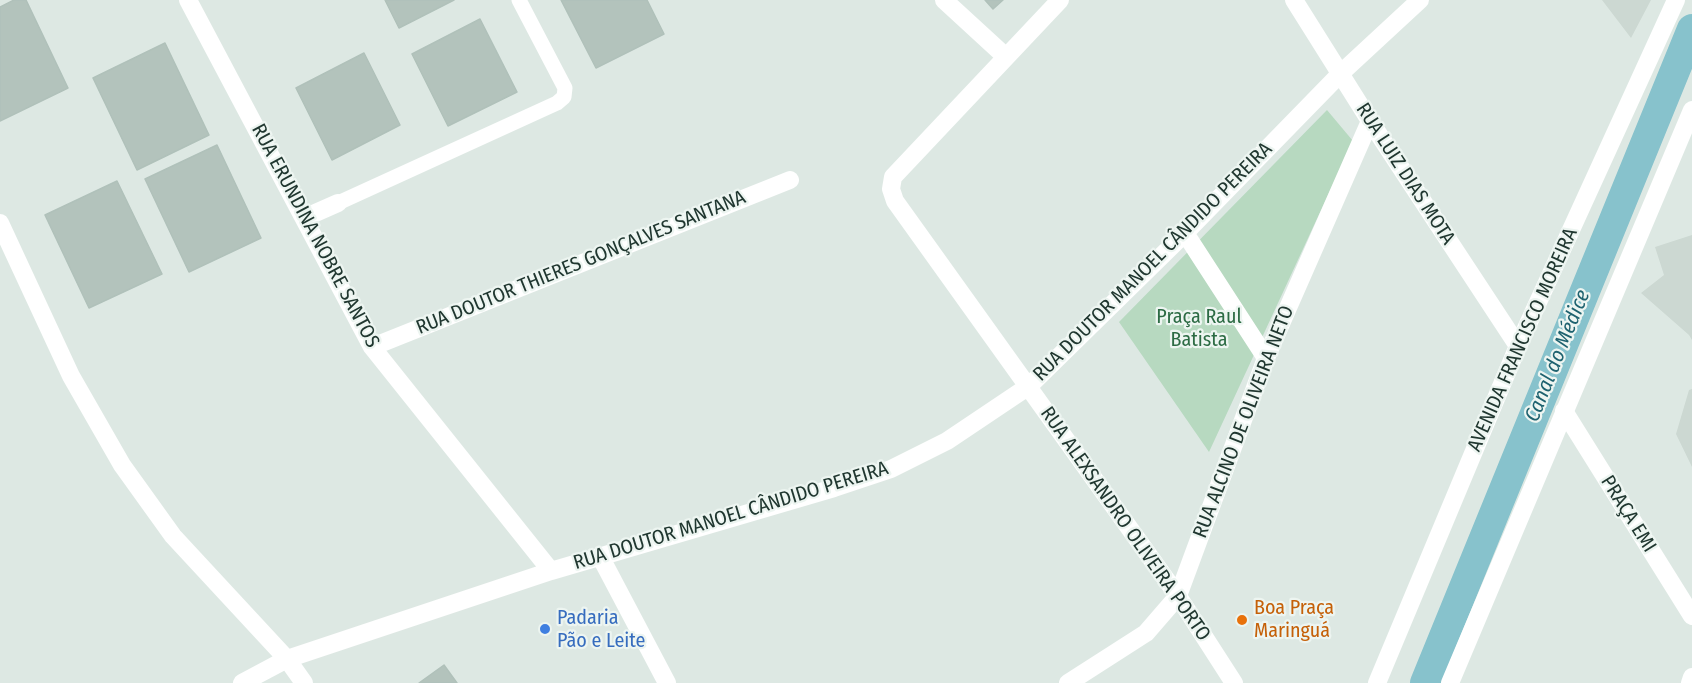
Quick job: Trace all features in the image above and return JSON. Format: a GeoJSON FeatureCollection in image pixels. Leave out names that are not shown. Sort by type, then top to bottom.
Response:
{"type":"FeatureCollection","features":[{"type":"Feature","properties":{"kind":"street","name":"RUA ERUNDINA NOBRE SANTOS"},"geometry":{"type":"LineString","coordinates":[[188,0],[372,346],[551,571]]}},
{"type":"Feature","properties":{"kind":"street"},"geometry":{"type":"LineString","coordinates":[[944,0],[1006,57],[1060,0]]}},
{"type":"Feature","properties":{"kind":"street","name":"RUA LUIZ DIAS MOTA"},"geometry":{"type":"LineString","coordinates":[[1294,0],[1370,121],[1518,346]]}},
{"type":"Feature","properties":{"kind":"street","name":"RUA DOUTOR MANOEL CÂNDIDO PEREIRA"},"geometry":{"type":"LineString","coordinates":[[242,683],[287,659],[551,571],[834,488],[891,469],[947,441],[1029,386],[1185,233],[1340,74],[1420,0]]}},
{"type":"Feature","properties":{"kind":"street","name":"AVENIDA FRANCISCO MOREIRA"},"geometry":{"type":"LineString","coordinates":[[1377,683],[1518,346],[1676,0]]}},
{"type":"Feature","properties":{"kind":"street","name":"RUA ALEXSANDRO OLIVEIRA PORTO"},"geometry":{"type":"LineString","coordinates":[[1006,57],[893,177],[891,189],[895,201],[1178,596],[1234,683]]}},
{"type":"Feature","properties":{"kind":"street"},"geometry":{"type":"LineString","coordinates":[[1450,683],[1692,110]]}},
{"type":"Feature","properties":{"kind":"street","name":"RUA ALCINO DE OLIVEIRA NETO"},"geometry":{"type":"LineString","coordinates":[[1068,683],[1146,633],[1178,596],[1266,358],[1370,121]]}},
{"type":"Feature","properties":{"kind":"street","name":"RUA DOUTOR THIERES GONÇALVES SANTANA"},"geometry":{"type":"LineString","coordinates":[[372,346],[790,180]]}},
{"type":"Feature","properties":{"kind":"street"},"geometry":{"type":"LineString","coordinates":[[304,218],[338,202]]}},
{"type":"Feature","properties":{"kind":"street"},"geometry":{"type":"LineString","coordinates":[[0,223],[71,376],[122,465],[173,536],[287,659],[304,683]]}},
{"type":"Feature","properties":{"kind":"street"},"geometry":{"type":"LineString","coordinates":[[1185,233],[1266,358]]}},
{"type":"Feature","properties":{"kind":"street","name":"PRAÇA EMI"},"geometry":{"type":"LineString","coordinates":[[1564,411],[1692,616]]}},
{"type":"Feature","properties":{"kind":"street"},"geometry":{"type":"LineString","coordinates":[[600,555],[667,683]]}},
{"type":"Feature","properties":{"kind":"street"},"geometry":{"type":"LineString","coordinates":[[1690,683],[1692,677]]}},
{"type":"Feature","properties":{"kind":"lane"},"geometry":{"type":"LineString","coordinates":[[338,202],[557,103],[564,97],[565,88],[519,0]]}},
{"type":"Feature","properties":{"kind":"shaded area"},"geometry":{"type":"Polygon","coordinates":[[[1602,0],[1651,0],[1631,38],[1602,0]]]}},
{"type":"Feature","properties":{"kind":"shaded area"},"geometry":{"type":"Polygon","coordinates":[[[1692,235],[1692,340],[1641,293],[1664,275],[1655,247],[1692,235]]]}},
{"type":"Feature","properties":{"kind":"shaded area"},"geometry":{"type":"Polygon","coordinates":[[[1692,389],[1692,467],[1676,434],[1689,390],[1692,389]]]}},
{"type":"Feature","properties":{"kind":"green space","name":"Praça Raul Batista"},"geometry":{"type":"Polygon","coordinates":[[[1327,110],[1353,141],[1209,452],[1119,322],[1327,110]]]}},
{"type":"Feature","properties":{"kind":"building"},"geometry":{"type":"Polygon","coordinates":[[[14,0],[26,0],[68,88],[0,121],[0,7],[14,0]]]}},
{"type":"Feature","properties":{"kind":"building"},"geometry":{"type":"Polygon","coordinates":[[[385,0],[454,0],[399,28],[385,0]]]}},
{"type":"Feature","properties":{"kind":"building"},"geometry":{"type":"Polygon","coordinates":[[[561,0],[647,0],[664,34],[596,68],[561,0]]]}},
{"type":"Feature","properties":{"kind":"building"},"geometry":{"type":"Polygon","coordinates":[[[985,0],[1003,0],[993,9],[985,0]]]}},
{"type":"Feature","properties":{"kind":"building"},"geometry":{"type":"Polygon","coordinates":[[[480,19],[517,92],[448,126],[412,54],[480,19]]]}},
{"type":"Feature","properties":{"kind":"building"},"geometry":{"type":"Polygon","coordinates":[[[165,43],[209,135],[137,170],[93,78],[165,43]]]}},
{"type":"Feature","properties":{"kind":"building"},"geometry":{"type":"Polygon","coordinates":[[[364,53],[400,125],[332,160],[296,88],[364,53]]]}},
{"type":"Feature","properties":{"kind":"building"},"geometry":{"type":"Polygon","coordinates":[[[217,145],[261,238],[189,272],[145,179],[217,145]]]}},
{"type":"Feature","properties":{"kind":"building"},"geometry":{"type":"Polygon","coordinates":[[[117,181],[162,274],[89,308],[45,215],[117,181]]]}},
{"type":"Feature","properties":{"kind":"building"},"geometry":{"type":"Polygon","coordinates":[[[444,665],[457,683],[419,683],[444,665]]]}},
{"type":"Feature","properties":{"kind":"waterway","name":"Canal do Médice"},"geometry":{"type":"LineString","coordinates":[[1425,683],[1692,29]]}},
{"type":"Feature","properties":{"kind":"place","name":"Boa Praça Maringuá"},"geometry":{"type":"Point","coordinates":[1242,620]}},
{"type":"Feature","properties":{"kind":"place","name":"Padaria Pão e Leite"},"geometry":{"type":"Point","coordinates":[545,629]}}]}
